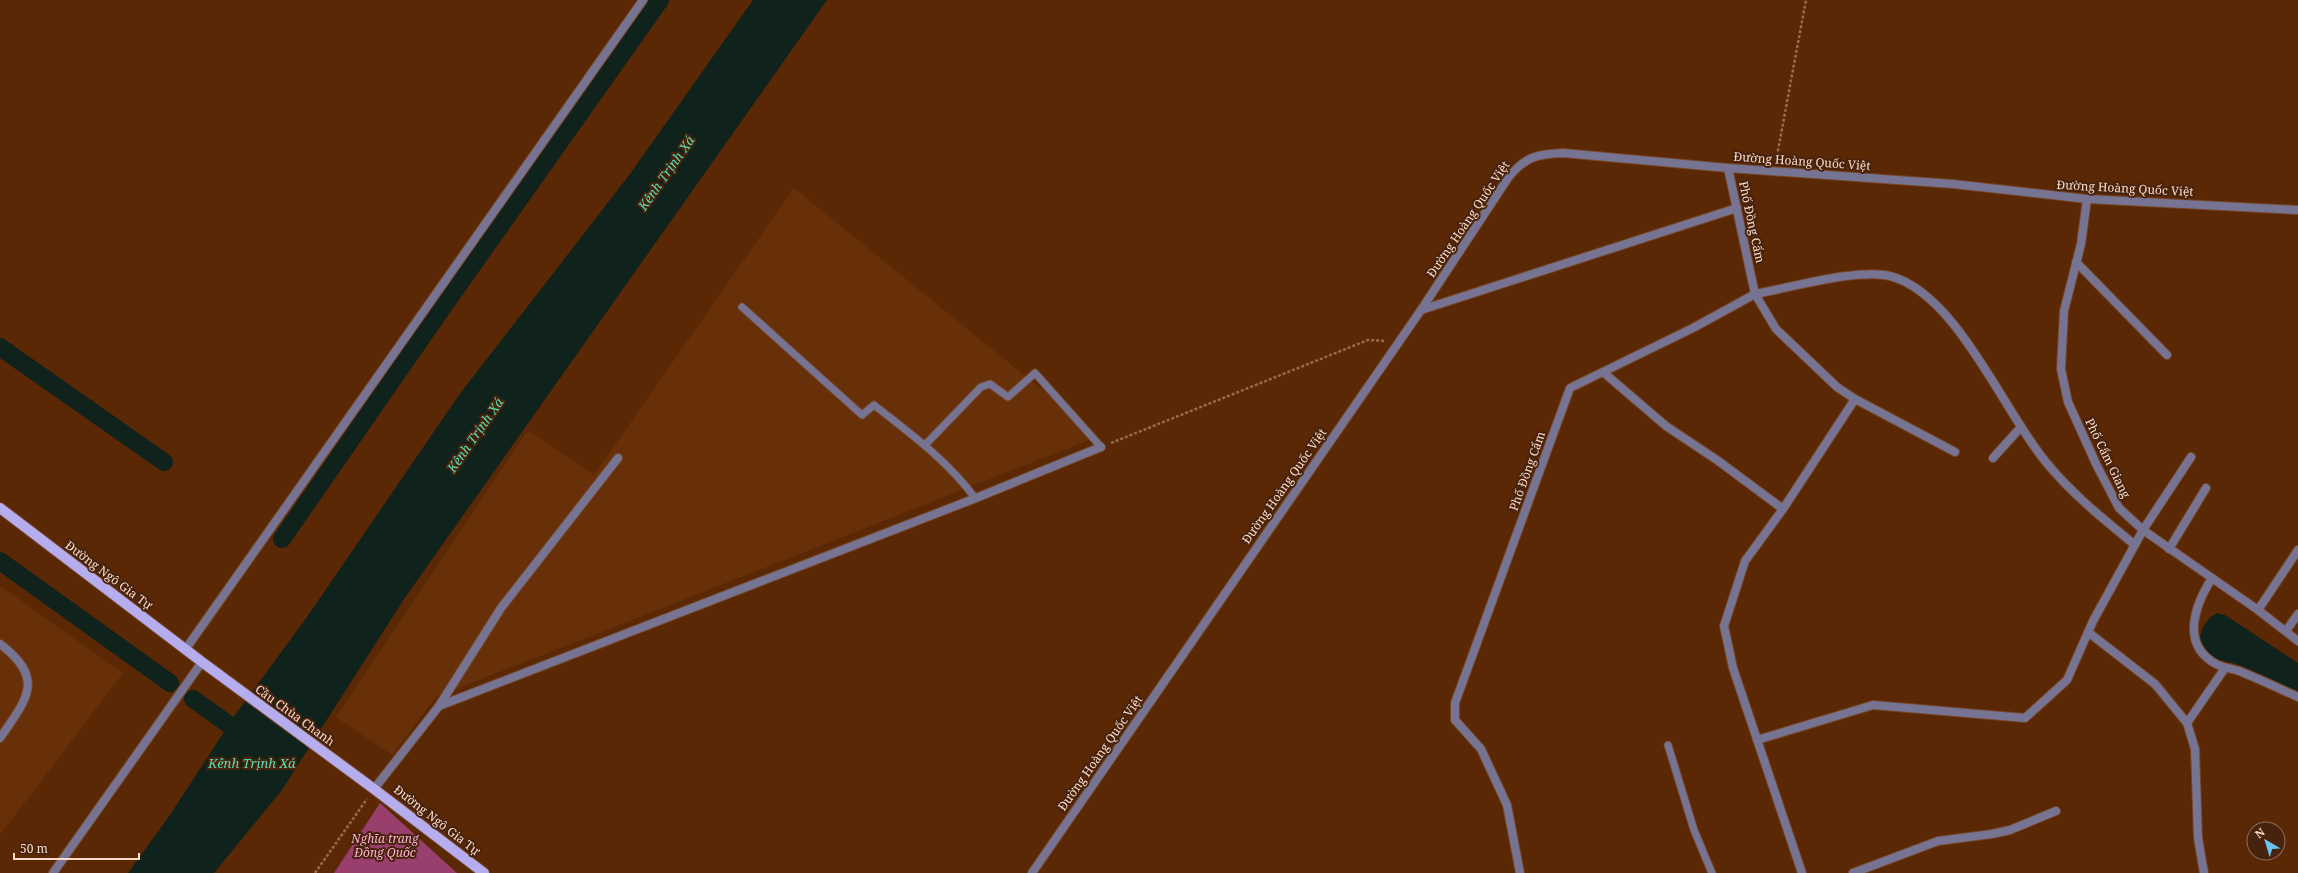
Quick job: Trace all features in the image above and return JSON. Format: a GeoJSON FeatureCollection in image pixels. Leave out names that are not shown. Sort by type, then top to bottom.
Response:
{"type":"FeatureCollection","features":[{"type":"Feature","properties":{"kind":"main road","name":"Đường Ngô Gia Tự"},"geometry":{"type":"LineString","coordinates":[[0,508],[202,662]]}},
{"type":"Feature","properties":{"kind":"main road","name":"Cầu Chùa Chanh"},"geometry":{"type":"LineString","coordinates":[[202,662],[374,789]]}},
{"type":"Feature","properties":{"kind":"main road","name":"Đường Ngô Gia Tự"},"geometry":{"type":"LineString","coordinates":[[374,789],[484,873]]}},
{"type":"Feature","properties":{"kind":"street"},"geometry":{"type":"LineString","coordinates":[[185,650],[643,0]]}},
{"type":"Feature","properties":{"kind":"street","name":"Đường Hoàng Quốc Việt"},"geometry":{"type":"LineString","coordinates":[[1032,873],[1421,310],[1508,178],[1518,166],[1528,159],[1550,153],[1563,153],[1728,168],[1774,170],[1953,184],[2087,199],[2298,210]]}},
{"type":"Feature","properties":{"kind":"street","name":"Phố Đồng Cẩm"},"geometry":{"type":"LineString","coordinates":[[1520,873],[1507,805],[1481,749],[1455,720],[1455,703],[1570,388],[1693,328],[1755,294],[1728,168]]}},
{"type":"Feature","properties":{"kind":"street","name":"Phố Cẩm Giang"},"geometry":{"type":"LineString","coordinates":[[2087,199],[2076,262],[2064,311],[2061,369],[2068,402],[2097,466],[2119,508],[2143,530],[2258,610],[2298,641]]}},
{"type":"Feature","properties":{"kind":"street"},"geometry":{"type":"LineString","coordinates":[[1421,310],[1737,208]]}},
{"type":"Feature","properties":{"kind":"street"},"geometry":{"type":"LineString","coordinates":[[2076,262],[2167,355]]}},
{"type":"Feature","properties":{"kind":"street"},"geometry":{"type":"LineString","coordinates":[[1955,452],[1855,399],[1837,387],[1776,329],[1755,294],[1795,285],[1860,276],[1888,276],[1905,281],[1933,302],[1965,340],[2044,460],[2075,496],[2135,545]]}},
{"type":"Feature","properties":{"kind":"street"},"geometry":{"type":"LineString","coordinates":[[1603,372],[1666,426],[1717,460],[1783,509]]}},
{"type":"Feature","properties":{"kind":"street"},"geometry":{"type":"LineString","coordinates":[[1802,873],[1733,668],[1724,626],[1745,561],[1783,509],[1855,399]]}},
{"type":"Feature","properties":{"kind":"street"},"geometry":{"type":"LineString","coordinates":[[1993,458],[2021,427]]}},
{"type":"Feature","properties":{"kind":"street"},"geometry":{"type":"LineString","coordinates":[[439,706],[975,498],[1101,447]]}},
{"type":"Feature","properties":{"kind":"street"},"geometry":{"type":"LineString","coordinates":[[1757,740],[1873,705],[2025,718],[2067,680],[2088,632],[2143,530],[2191,457]]}},
{"type":"Feature","properties":{"kind":"street"},"geometry":{"type":"LineString","coordinates":[[374,789],[439,706],[501,608],[618,458]]}},
{"type":"Feature","properties":{"kind":"street"},"geometry":{"type":"LineString","coordinates":[[2169,549],[2206,488]]}},
{"type":"Feature","properties":{"kind":"street"},"geometry":{"type":"LineString","coordinates":[[2258,610],[2298,550]]}},
{"type":"Feature","properties":{"kind":"street"},"geometry":{"type":"LineString","coordinates":[[2212,578],[2195,610],[2192,622],[2194,634],[2199,646],[2207,657],[2225,668],[2234,669],[2298,697]]}},
{"type":"Feature","properties":{"kind":"street"},"geometry":{"type":"LineString","coordinates":[[2286,631],[2298,614]]}},
{"type":"Feature","properties":{"kind":"street"},"geometry":{"type":"LineString","coordinates":[[2088,632],[2155,684],[2187,723],[2194,749],[2198,838],[2202,873]]}},
{"type":"Feature","properties":{"kind":"street"},"geometry":{"type":"LineString","coordinates":[[0,644],[22,664],[28,684],[24,702],[0,738]]}},
{"type":"Feature","properties":{"kind":"street"},"geometry":{"type":"LineString","coordinates":[[52,873],[202,662]]}},
{"type":"Feature","properties":{"kind":"street"},"geometry":{"type":"LineString","coordinates":[[2187,723],[2225,668]]}},
{"type":"Feature","properties":{"kind":"street"},"geometry":{"type":"LineString","coordinates":[[1853,873],[1938,841],[1992,834],[2010,830],[2056,811]]}},
{"type":"Feature","properties":{"kind":"lane"},"geometry":{"type":"LineString","coordinates":[[742,307],[862,416],[874,405],[925,445],[960,478],[975,498]]}},
{"type":"Feature","properties":{"kind":"lane"},"geometry":{"type":"LineString","coordinates":[[925,445],[981,387],[990,384],[1008,396],[1036,373],[1101,447]]}},
{"type":"Feature","properties":{"kind":"lane"},"geometry":{"type":"LineString","coordinates":[[1668,745],[1694,830],[1712,873]]}},
{"type":"Feature","properties":{"kind":"path"},"geometry":{"type":"LineString","coordinates":[[1774,170],[1806,0]]}},
{"type":"Feature","properties":{"kind":"path"},"geometry":{"type":"LineString","coordinates":[[1101,447],[1368,340],[1398,343]]}},
{"type":"Feature","properties":{"kind":"path"},"geometry":{"type":"LineString","coordinates":[[315,873],[374,789]]}},
{"type":"Feature","properties":{"kind":"shaded area"},"geometry":{"type":"Polygon","coordinates":[[[794,188],[1099,436],[436,697],[392,755],[336,717],[528,430],[594,475],[794,188]]]}},
{"type":"Feature","properties":{"kind":"shaded area"},"geometry":{"type":"Polygon","coordinates":[[[0,586],[123,673],[0,835],[0,586]]]}},
{"type":"Feature","properties":{"kind":"green space","name":"Nghĩa trang Đồng Quốc"},"geometry":{"type":"Polygon","coordinates":[[[380,803],[457,873],[334,873],[380,803]]]}},
{"type":"Feature","properties":{"kind":"water","name":"Kênh Trịnh Xá"},"geometry":{"type":"Polygon","coordinates":[[[753,0],[827,0],[404,599],[282,790],[214,873],[128,873],[170,815],[235,715],[307,617],[459,395],[630,174],[753,0]]]}},
{"type":"Feature","properties":{"kind":"water"},"geometry":{"type":"Polygon","coordinates":[[[2217,613],[2225,615],[2298,663],[2298,691],[2239,665],[2212,657],[2206,653],[2200,641],[2201,635],[2206,622],[2217,613]]]}},
{"type":"Feature","properties":{"kind":"waterway"},"geometry":{"type":"LineString","coordinates":[[282,539],[440,311],[660,0]]}},
{"type":"Feature","properties":{"kind":"waterway"},"geometry":{"type":"LineString","coordinates":[[0,347],[164,462]]}},
{"type":"Feature","properties":{"kind":"waterway"},"geometry":{"type":"LineString","coordinates":[[0,561],[170,683]]}},
{"type":"Feature","properties":{"kind":"waterway"},"geometry":{"type":"LineString","coordinates":[[193,699],[249,739]]}}]}
